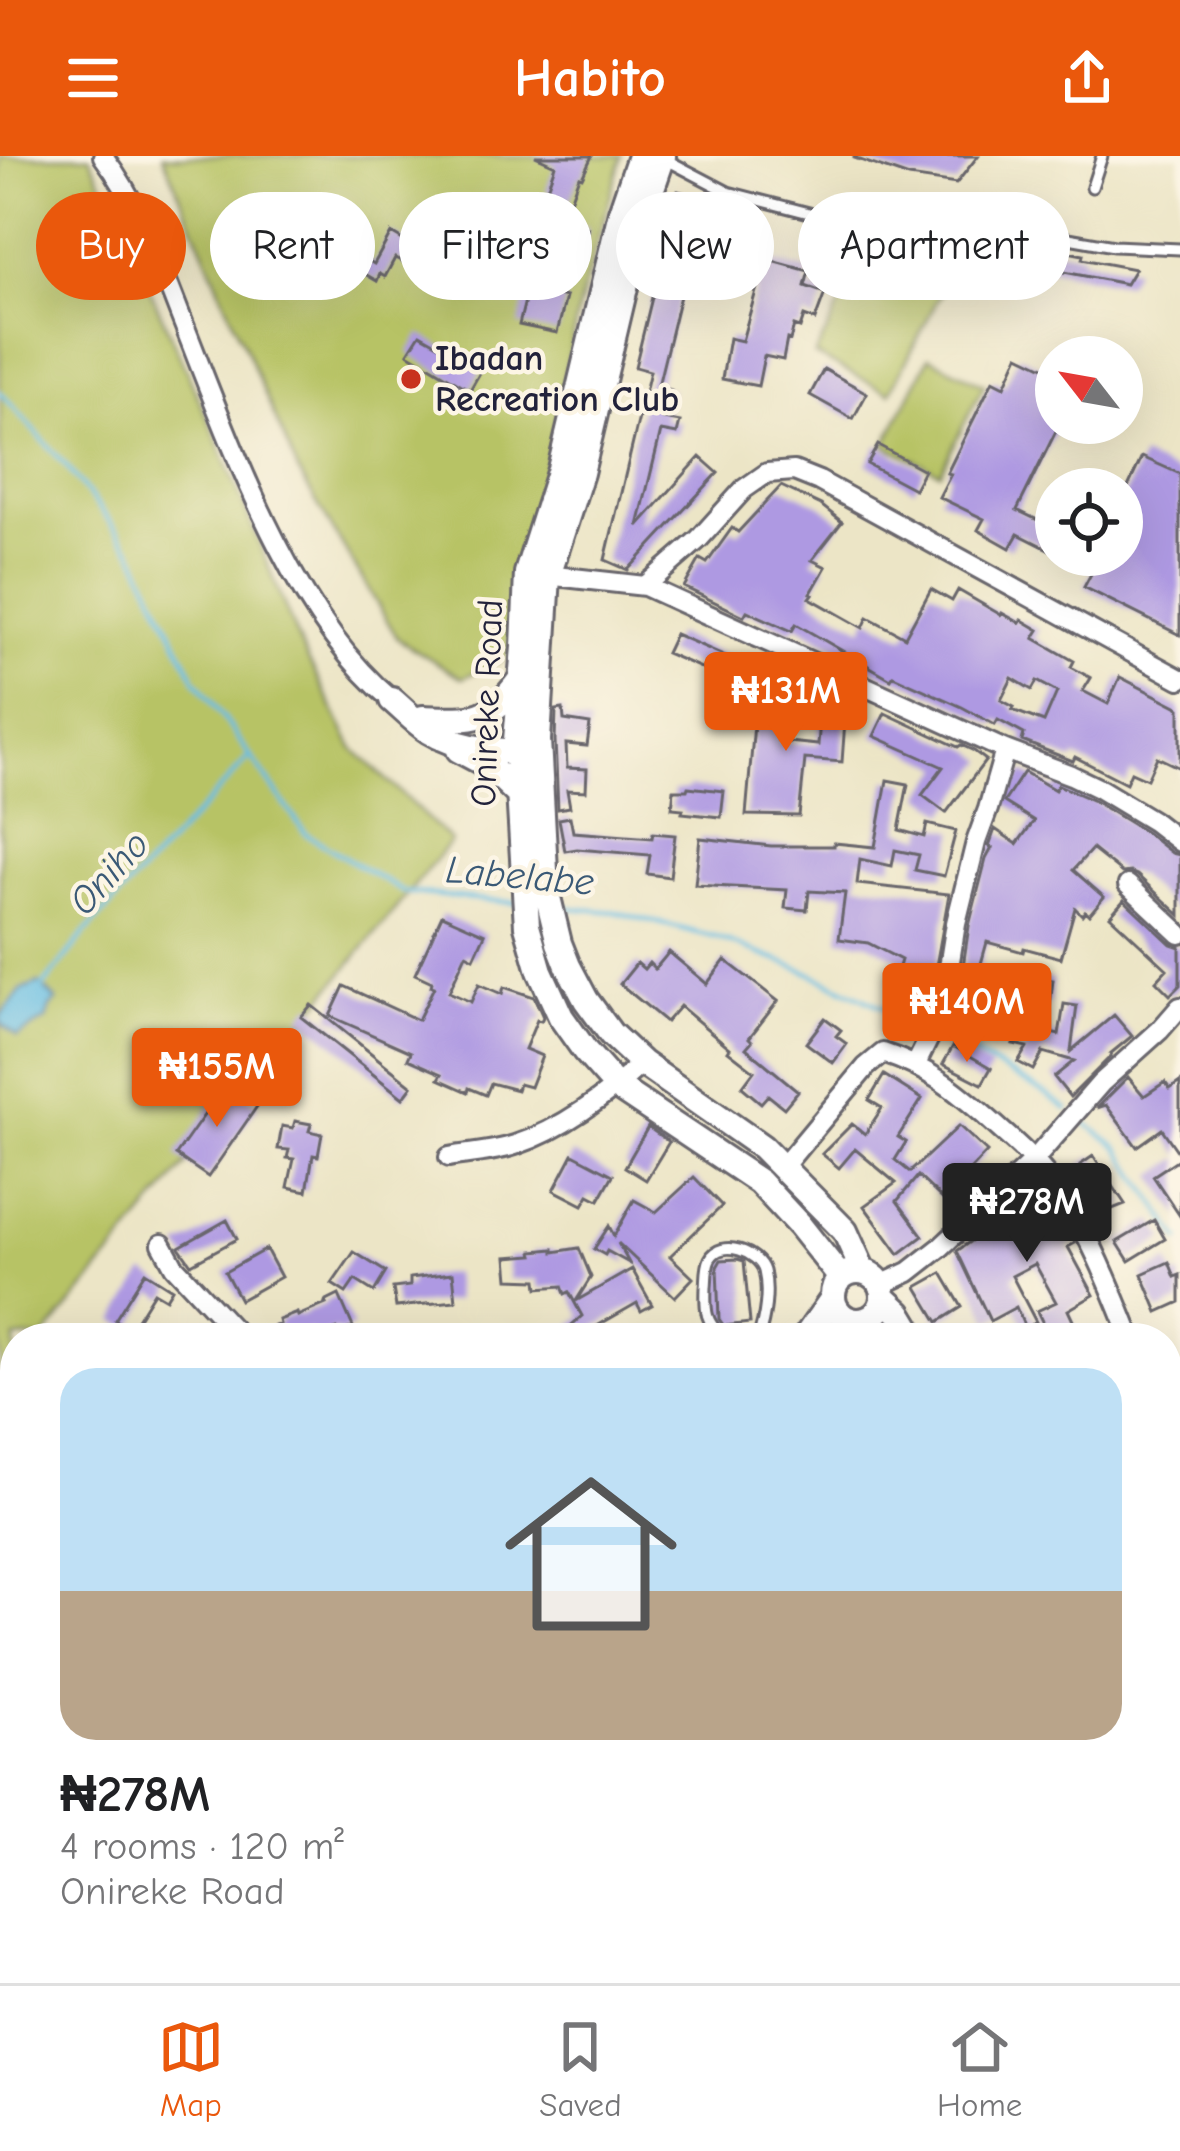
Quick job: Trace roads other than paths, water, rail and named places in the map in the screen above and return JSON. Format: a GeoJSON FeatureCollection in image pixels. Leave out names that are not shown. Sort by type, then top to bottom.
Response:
{"type":"FeatureCollection","features":[{"type":"Feature","properties":{"kind":"main road","name":"Onireke Road"},"geometry":{"type":"LineString","coordinates":[[656,156],[581,473],[537,574],[521,678],[535,890],[527,926],[561,1017],[616,1087],[759,1182],[860,1286],[900,1312],[906,1323]]}},
{"type":"Feature","properties":{"kind":"main road","name":"Onireke Road"},"geometry":{"type":"LineString","coordinates":[[537,574],[527,746],[518,794],[535,890],[554,921],[559,943],[586,1000],[611,1034],[642,1064],[733,1124],[845,1231],[860,1286]]}},
{"type":"Feature","properties":{"kind":"main road"},"geometry":{"type":"LineString","coordinates":[[424,718],[458,720],[493,712],[521,678]]}},
{"type":"Feature","properties":{"kind":"main road"},"geometry":{"type":"LineString","coordinates":[[392,700],[465,734],[527,746]]}},
{"type":"Feature","properties":{"kind":"main road"},"geometry":{"type":"LineString","coordinates":[[392,700],[448,741],[467,746],[527,746]]}},
{"type":"Feature","properties":{"kind":"main road"},"geometry":{"type":"LineString","coordinates":[[448,741],[489,766],[518,794]]}},
{"type":"Feature","properties":{"kind":"main road"},"geometry":{"type":"LineString","coordinates":[[852,1323],[840,1313],[860,1286]]}},
{"type":"Feature","properties":{"kind":"main road"},"geometry":{"type":"LineString","coordinates":[[860,1286],[880,1309],[867,1323]]}},
{"type":"Feature","properties":{"kind":"main road"},"geometry":{"type":"LineString","coordinates":[[821,1323],[860,1286]]}},
{"type":"Feature","properties":{"kind":"street"},"geometry":{"type":"LineString","coordinates":[[103,156],[136,210],[268,525],[315,610],[368,681],[392,700]]}},
{"type":"Feature","properties":{"kind":"street"},"geometry":{"type":"LineString","coordinates":[[645,586],[699,539],[744,489],[767,473],[794,471],[1180,679]]}},
{"type":"Feature","properties":{"kind":"street"},"geometry":{"type":"LineString","coordinates":[[537,574],[645,586],[1005,750],[1071,775],[1153,821],[1180,842]]}},
{"type":"Feature","properties":{"kind":"street"},"geometry":{"type":"LineString","coordinates":[[916,1064],[942,1012],[956,923],[1005,750]]}},
{"type":"Feature","properties":{"kind":"street"},"geometry":{"type":"LineString","coordinates":[[1128,885],[1180,934]]}},
{"type":"Feature","properties":{"kind":"street"},"geometry":{"type":"LineString","coordinates":[[860,1286],[909,1272],[941,1247],[1034,1160],[1101,1083],[1180,1007]]}},
{"type":"Feature","properties":{"kind":"street"},"geometry":{"type":"LineString","coordinates":[[782,1168],[883,1053],[916,1064],[977,1109],[1034,1160],[1061,1193],[1084,1230],[1124,1323]]}},
{"type":"Feature","properties":{"kind":"street"},"geometry":{"type":"LineString","coordinates":[[449,1157],[514,1145],[547,1132],[642,1064]]}},
{"type":"Feature","properties":{"kind":"street"},"geometry":{"type":"LineString","coordinates":[[162,1244],[174,1266],[227,1323]]}},
{"type":"Feature","properties":{"kind":"lane"},"geometry":{"type":"LineString","coordinates":[[656,156],[728,192],[844,222],[872,212],[950,236],[1029,231],[1114,246],[1180,249]]}},
{"type":"Feature","properties":{"kind":"lane"},"geometry":{"type":"LineString","coordinates":[[1092,187],[1102,156]]}},
{"type":"Feature","properties":{"kind":"lane"},"geometry":{"type":"LineString","coordinates":[[709,1323],[707,1262],[724,1248],[759,1260],[764,1272],[764,1323]]}},
{"type":"Feature","properties":{"kind":"water"},"geometry":{"type":"Polygon","coordinates":[[[39,983],[57,1001],[46,1020],[17,1037],[0,1022],[0,1016],[22,990],[39,983]]]}},
{"type":"Feature","properties":{"kind":"waterway","name":"Labelabe"},"geometry":{"type":"LineString","coordinates":[[0,392],[133,551],[194,677],[306,834],[403,892],[517,903]]}},
{"type":"Feature","properties":{"kind":"waterway","name":"Oniho"},"geometry":{"type":"LineString","coordinates":[[42,988],[86,932],[251,756]]}},
{"type":"Feature","properties":{"kind":"waterway","name":"Labelabe"},"geometry":{"type":"LineString","coordinates":[[559,907],[616,912],[718,938],[801,969],[927,1028]]}},
{"type":"Feature","properties":{"kind":"waterway","name":"Labelabe"},"geometry":{"type":"LineString","coordinates":[[937,1034],[1067,1109]]}},
{"type":"Feature","properties":{"kind":"waterway","name":"Labelabe"},"geometry":{"type":"LineString","coordinates":[[1076,1116],[1118,1147],[1180,1240]]}},
{"type":"Feature","properties":{"kind":"place","name":"Ibadan Recreation Club"},"geometry":{"type":"Point","coordinates":[411,379]}}]}
